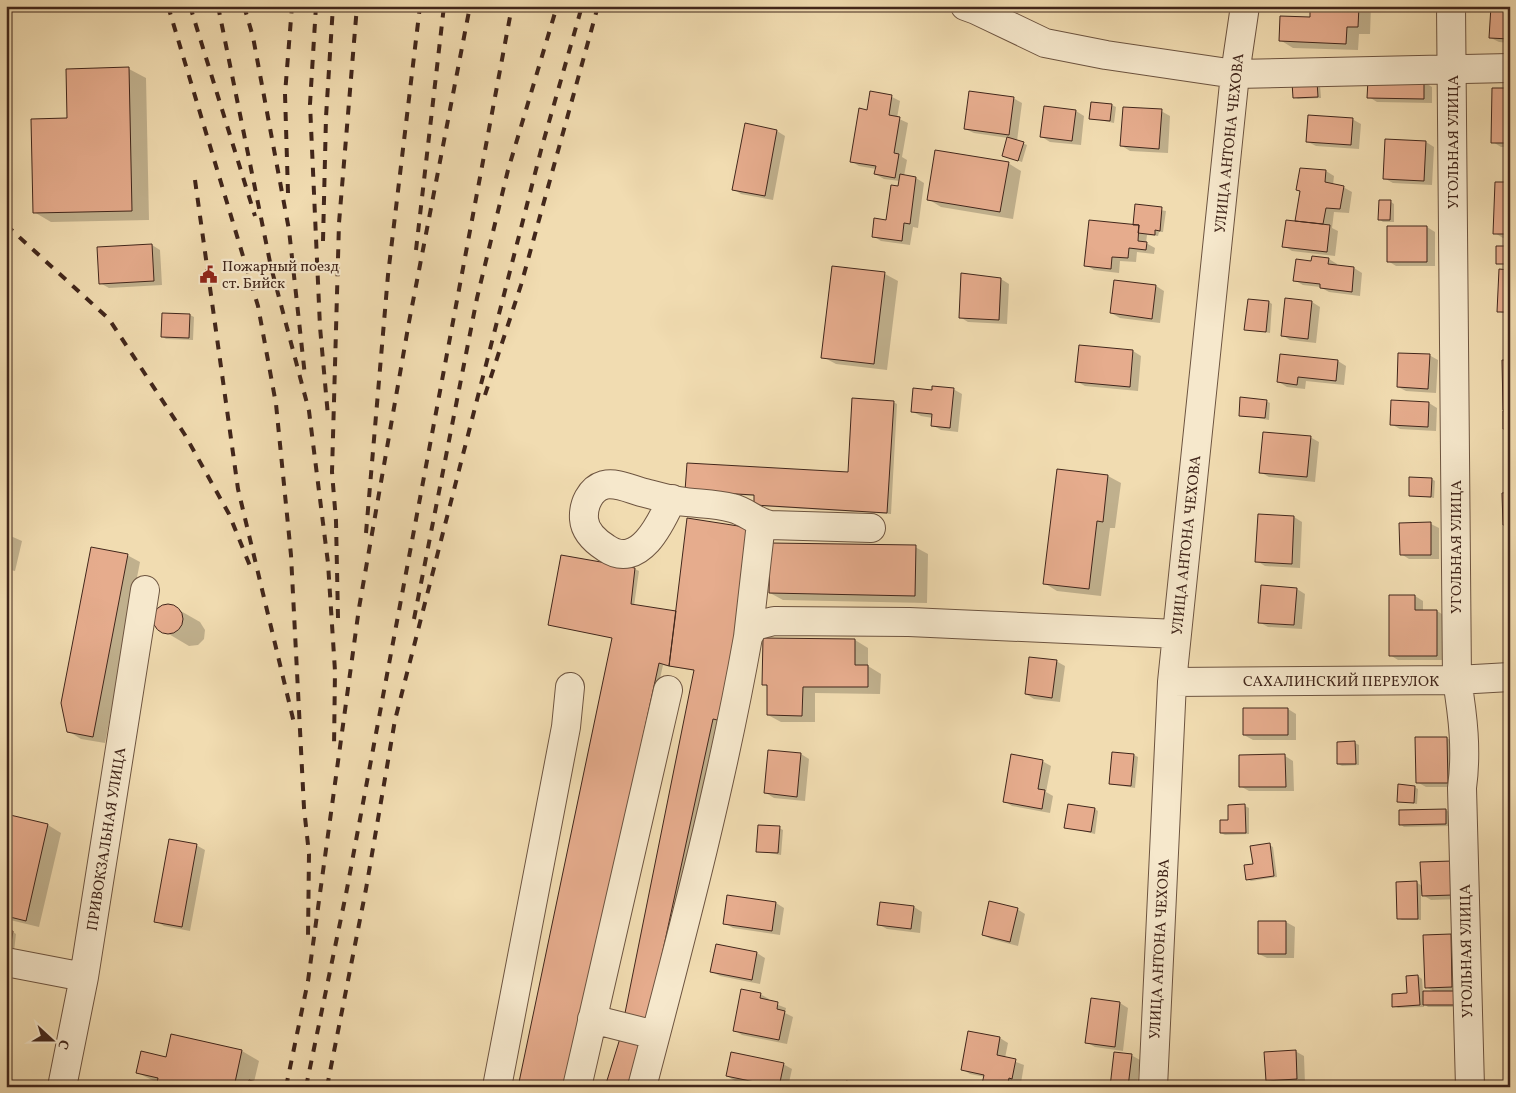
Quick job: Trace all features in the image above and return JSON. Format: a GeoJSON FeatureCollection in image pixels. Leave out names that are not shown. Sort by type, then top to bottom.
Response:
{"type":"FeatureCollection","features":[{"type":"Feature","properties":{"kind":"street"},"geometry":{"type":"LineString","coordinates":[[965,6],[1045,43],[1106,55],[1236,74],[1452,71],[1510,68]]}},
{"type":"Feature","properties":{"kind":"street","name":"УЛИЦА АНТОНА ЧЕХОВА"},"geometry":{"type":"LineString","coordinates":[[1153,1087],[1172,682],[1176,634],[1244,6]]}},
{"type":"Feature","properties":{"kind":"street","name":"УГОЛЬНАЯ УЛИЦА"},"geometry":{"type":"LineString","coordinates":[[1452,6],[1457,680],[1465,736],[1466,760],[1462,788],[1470,1087]]}},
{"type":"Feature","properties":{"kind":"street"},"geometry":{"type":"LineString","coordinates":[[672,499],[732,508],[761,523],[779,526],[871,528]]}},
{"type":"Feature","properties":{"kind":"street"},"geometry":{"type":"LineString","coordinates":[[642,1087],[684,929],[732,728],[748,638],[761,523]]}},
{"type":"Feature","properties":{"kind":"street","name":"ПРИВОКЗАЛЬНАЯ УЛИЦА"},"geometry":{"type":"LineString","coordinates":[[62,1087],[84,978],[144,590]]}},
{"type":"Feature","properties":{"kind":"street"},"geometry":{"type":"LineString","coordinates":[[748,638],[754,626],[774,621],[909,622],[1176,634]]}},
{"type":"Feature","properties":{"kind":"street","name":"САХАЛИНСКИЙ ПЕРЕУЛОК"},"geometry":{"type":"LineString","coordinates":[[1172,682],[1457,680],[1510,677]]}},
{"type":"Feature","properties":{"kind":"street"},"geometry":{"type":"LineString","coordinates":[[497,1087],[566,727],[570,686]]}},
{"type":"Feature","properties":{"kind":"street"},"geometry":{"type":"LineString","coordinates":[[577,1087],[668,690]]}},
{"type":"Feature","properties":{"kind":"street"},"geometry":{"type":"LineString","coordinates":[[6,962],[84,978]]}},
{"type":"Feature","properties":{"kind":"street"},"geometry":{"type":"LineString","coordinates":[[592,1019],[655,1035]]}},
{"type":"Feature","properties":{"kind":"building"},"geometry":{"type":"Polygon","coordinates":[[[1310,6],[1359,6],[1358,27],[1347,27],[1346,44],[1279,41],[1280,16],[1310,17],[1310,6]]]}},
{"type":"Feature","properties":{"kind":"building"},"geometry":{"type":"Polygon","coordinates":[[[1491,6],[1510,6],[1510,39],[1489,38],[1491,6]]]}},
{"type":"Feature","properties":{"kind":"building"},"geometry":{"type":"Polygon","coordinates":[[[129,67],[132,211],[33,213],[31,119],[67,118],[66,69],[129,67]]]}},
{"type":"Feature","properties":{"kind":"building"},"geometry":{"type":"Polygon","coordinates":[[[1368,80],[1424,81],[1424,99],[1367,98],[1368,80]]]}},
{"type":"Feature","properties":{"kind":"building"},"geometry":{"type":"Polygon","coordinates":[[[1317,81],[1318,97],[1293,98],[1292,82],[1317,81]]]}},
{"type":"Feature","properties":{"kind":"building"},"geometry":{"type":"Polygon","coordinates":[[[1492,88],[1510,88],[1510,143],[1491,143],[1492,88]]]}},
{"type":"Feature","properties":{"kind":"building"},"geometry":{"type":"Polygon","coordinates":[[[870,91],[892,95],[889,115],[900,117],[894,153],[899,154],[895,178],[874,174],[876,166],[850,162],[859,108],[867,110],[870,91]]]}},
{"type":"Feature","properties":{"kind":"building"},"geometry":{"type":"Polygon","coordinates":[[[969,91],[1014,97],[1009,135],[964,129],[969,91]]]}},
{"type":"Feature","properties":{"kind":"building"},"geometry":{"type":"Polygon","coordinates":[[[1091,102],[1112,104],[1110,121],[1089,119],[1091,102]]]}},
{"type":"Feature","properties":{"kind":"building"},"geometry":{"type":"Polygon","coordinates":[[[1044,106],[1076,110],[1072,141],[1040,137],[1044,106]]]}},
{"type":"Feature","properties":{"kind":"building"},"geometry":{"type":"Polygon","coordinates":[[[1123,107],[1162,109],[1159,149],[1120,146],[1123,107]]]}},
{"type":"Feature","properties":{"kind":"building"},"geometry":{"type":"Polygon","coordinates":[[[1308,115],[1353,118],[1351,145],[1306,142],[1308,115]]]}},
{"type":"Feature","properties":{"kind":"building"},"geometry":{"type":"Polygon","coordinates":[[[745,123],[777,130],[765,196],[732,190],[745,123]]]}},
{"type":"Feature","properties":{"kind":"building"},"geometry":{"type":"Polygon","coordinates":[[[1007,137],[1024,142],[1018,161],[1002,156],[1007,137]]]}},
{"type":"Feature","properties":{"kind":"building"},"geometry":{"type":"Polygon","coordinates":[[[1385,139],[1426,141],[1424,181],[1383,179],[1385,139]]]}},
{"type":"Feature","properties":{"kind":"building"},"geometry":{"type":"Polygon","coordinates":[[[935,150],[1009,162],[1000,212],[927,200],[935,150]]]}},
{"type":"Feature","properties":{"kind":"building"},"geometry":{"type":"Polygon","coordinates":[[[1300,168],[1326,170],[1325,182],[1344,186],[1340,209],[1326,208],[1323,224],[1295,221],[1300,191],[1296,190],[1300,168]]]}},
{"type":"Feature","properties":{"kind":"building"},"geometry":{"type":"Polygon","coordinates":[[[900,174],[916,177],[910,224],[904,223],[902,241],[872,237],[874,218],[886,220],[891,185],[898,186],[900,174]]]}},
{"type":"Feature","properties":{"kind":"building"},"geometry":{"type":"Polygon","coordinates":[[[1495,182],[1510,182],[1510,234],[1493,234],[1495,182]]]}},
{"type":"Feature","properties":{"kind":"building"},"geometry":{"type":"Polygon","coordinates":[[[1379,200],[1391,200],[1390,220],[1378,220],[1379,200]]]}},
{"type":"Feature","properties":{"kind":"building"},"geometry":{"type":"Polygon","coordinates":[[[1135,204],[1162,207],[1160,231],[1155,230],[1155,235],[1138,233],[1139,225],[1133,225],[1135,204]]]}},
{"type":"Feature","properties":{"kind":"building"},"geometry":{"type":"Polygon","coordinates":[[[1089,220],[1139,225],[1138,241],[1147,242],[1146,250],[1129,248],[1128,258],[1112,257],[1111,269],[1084,266],[1089,220]]]}},
{"type":"Feature","properties":{"kind":"building"},"geometry":{"type":"Polygon","coordinates":[[[1286,220],[1330,225],[1327,252],[1282,247],[1286,220]]]}},
{"type":"Feature","properties":{"kind":"building"},"geometry":{"type":"Polygon","coordinates":[[[1387,226],[1427,226],[1427,262],[1387,262],[1387,226]]]}},
{"type":"Feature","properties":{"kind":"building"},"geometry":{"type":"Polygon","coordinates":[[[152,244],[154,281],[99,284],[97,247],[152,244]]]}},
{"type":"Feature","properties":{"kind":"building"},"geometry":{"type":"Polygon","coordinates":[[[1496,246],[1510,246],[1510,264],[1496,264],[1496,246]]]}},
{"type":"Feature","properties":{"kind":"building"},"geometry":{"type":"Polygon","coordinates":[[[1312,256],[1329,258],[1328,264],[1354,267],[1352,292],[1320,288],[1320,284],[1293,281],[1296,259],[1311,261],[1312,256]]]}},
{"type":"Feature","properties":{"kind":"building"},"geometry":{"type":"Polygon","coordinates":[[[832,266],[885,272],[874,364],[821,358],[832,266]]]}},
{"type":"Feature","properties":{"kind":"building"},"geometry":{"type":"Polygon","coordinates":[[[1499,269],[1510,270],[1510,312],[1497,312],[1499,269]]]}},
{"type":"Feature","properties":{"kind":"building"},"geometry":{"type":"Polygon","coordinates":[[[961,273],[1001,278],[999,320],[959,318],[961,273]]]}},
{"type":"Feature","properties":{"kind":"building"},"geometry":{"type":"Polygon","coordinates":[[[1114,280],[1156,285],[1152,319],[1110,313],[1114,280]]]}},
{"type":"Feature","properties":{"kind":"building"},"geometry":{"type":"Polygon","coordinates":[[[1285,298],[1312,301],[1308,339],[1281,336],[1285,298]]]}},
{"type":"Feature","properties":{"kind":"building"},"geometry":{"type":"Polygon","coordinates":[[[1248,299],[1269,301],[1266,332],[1244,330],[1248,299]]]}},
{"type":"Feature","properties":{"kind":"building"},"geometry":{"type":"Polygon","coordinates":[[[162,313],[190,314],[189,338],[161,337],[162,313]]]}},
{"type":"Feature","properties":{"kind":"building"},"geometry":{"type":"Polygon","coordinates":[[[1079,345],[1133,350],[1130,387],[1075,382],[1079,345]]]}},
{"type":"Feature","properties":{"kind":"building"},"geometry":{"type":"Polygon","coordinates":[[[1398,353],[1430,354],[1428,389],[1397,387],[1398,353]]]}},
{"type":"Feature","properties":{"kind":"building"},"geometry":{"type":"Polygon","coordinates":[[[1280,354],[1338,360],[1336,381],[1298,377],[1297,385],[1277,382],[1280,354]]]}},
{"type":"Feature","properties":{"kind":"building"},"geometry":{"type":"Polygon","coordinates":[[[1502,360],[1510,360],[1510,410],[1503,410],[1502,360]]]}},
{"type":"Feature","properties":{"kind":"building"},"geometry":{"type":"Polygon","coordinates":[[[932,386],[954,388],[950,428],[931,426],[932,414],[911,412],[913,388],[932,390],[932,386]]]}},
{"type":"Feature","properties":{"kind":"building"},"geometry":{"type":"Polygon","coordinates":[[[1240,397],[1267,400],[1265,418],[1239,416],[1240,397]]]}},
{"type":"Feature","properties":{"kind":"building"},"geometry":{"type":"Polygon","coordinates":[[[852,398],[894,401],[887,513],[754,505],[754,495],[685,491],[687,463],[848,472],[852,398]]]}},
{"type":"Feature","properties":{"kind":"building"},"geometry":{"type":"Polygon","coordinates":[[[1391,400],[1429,402],[1428,427],[1390,425],[1391,400]]]}},
{"type":"Feature","properties":{"kind":"building"},"geometry":{"type":"Polygon","coordinates":[[[1503,411],[1510,412],[1510,429],[1503,429],[1503,411]]]}},
{"type":"Feature","properties":{"kind":"building"},"geometry":{"type":"Polygon","coordinates":[[[1263,432],[1311,436],[1307,477],[1259,473],[1263,432]]]}},
{"type":"Feature","properties":{"kind":"building"},"geometry":{"type":"Polygon","coordinates":[[[1057,469],[1108,475],[1103,522],[1097,521],[1089,589],[1043,584],[1057,469]]]}},
{"type":"Feature","properties":{"kind":"building"},"geometry":{"type":"Polygon","coordinates":[[[1409,477],[1432,478],[1431,497],[1409,496],[1409,477]]]}},
{"type":"Feature","properties":{"kind":"building"},"geometry":{"type":"Polygon","coordinates":[[[1510,492],[1510,525],[1503,525],[1502,493],[1510,492]]]}},
{"type":"Feature","properties":{"kind":"building"},"geometry":{"type":"Polygon","coordinates":[[[1258,514],[1294,516],[1292,564],[1255,562],[1258,514]]]}},
{"type":"Feature","properties":{"kind":"building"},"geometry":{"type":"Polygon","coordinates":[[[687,518],[751,528],[726,722],[713,719],[647,1024],[624,1018],[694,670],[669,666],[687,518]]]}},
{"type":"Feature","properties":{"kind":"building"},"geometry":{"type":"Polygon","coordinates":[[[1431,522],[1431,555],[1400,555],[1399,523],[1431,522]]]}},
{"type":"Feature","properties":{"kind":"building"},"geometry":{"type":"Polygon","coordinates":[[[770,543],[916,545],[915,596],[769,593],[770,543]]]}},
{"type":"Feature","properties":{"kind":"building"},"geometry":{"type":"Polygon","coordinates":[[[91,547],[128,554],[93,737],[67,732],[61,703],[91,547]]]}},
{"type":"Feature","properties":{"kind":"building"},"geometry":{"type":"Polygon","coordinates":[[[561,555],[635,568],[631,604],[676,611],[669,666],[659,663],[567,1087],[518,1087],[612,638],[548,625],[561,555]]]}},
{"type":"Feature","properties":{"kind":"building"},"geometry":{"type":"Polygon","coordinates":[[[1506,556],[1510,556],[1510,596],[1506,596],[1506,556]]]}},
{"type":"Feature","properties":{"kind":"building"},"geometry":{"type":"Polygon","coordinates":[[[1261,585],[1297,588],[1294,625],[1258,623],[1261,585]]]}},
{"type":"Feature","properties":{"kind":"building"},"geometry":{"type":"Polygon","coordinates":[[[1389,595],[1415,595],[1415,610],[1437,610],[1437,656],[1389,656],[1389,595]]]}},
{"type":"Feature","properties":{"kind":"building"},"geometry":{"type":"Polygon","coordinates":[[[168,604],[178,609],[183,619],[178,629],[168,634],[158,629],[153,619],[158,609],[168,604]]]}},
{"type":"Feature","properties":{"kind":"building"},"geometry":{"type":"Polygon","coordinates":[[[763,638],[855,639],[855,665],[868,665],[868,687],[803,687],[802,716],[767,715],[767,685],[762,685],[763,638]]]}},
{"type":"Feature","properties":{"kind":"building"},"geometry":{"type":"Polygon","coordinates":[[[1029,657],[1057,660],[1052,698],[1025,694],[1029,657]]]}},
{"type":"Feature","properties":{"kind":"building"},"geometry":{"type":"Polygon","coordinates":[[[1243,708],[1288,708],[1288,735],[1243,735],[1243,708]]]}},
{"type":"Feature","properties":{"kind":"building"},"geometry":{"type":"Polygon","coordinates":[[[1415,737],[1447,737],[1448,783],[1416,783],[1415,737]]]}},
{"type":"Feature","properties":{"kind":"building"},"geometry":{"type":"Polygon","coordinates":[[[1355,741],[1356,764],[1337,764],[1337,742],[1355,741]]]}},
{"type":"Feature","properties":{"kind":"building"},"geometry":{"type":"Polygon","coordinates":[[[768,750],[801,753],[797,797],[764,793],[768,750]]]}},
{"type":"Feature","properties":{"kind":"building"},"geometry":{"type":"Polygon","coordinates":[[[1112,752],[1134,754],[1131,786],[1109,784],[1112,752]]]}},
{"type":"Feature","properties":{"kind":"building"},"geometry":{"type":"Polygon","coordinates":[[[1011,754],[1043,760],[1038,789],[1045,790],[1042,809],[1003,802],[1011,754]]]}},
{"type":"Feature","properties":{"kind":"building"},"geometry":{"type":"Polygon","coordinates":[[[1285,754],[1286,787],[1239,787],[1239,755],[1285,754]]]}},
{"type":"Feature","properties":{"kind":"building"},"geometry":{"type":"Polygon","coordinates":[[[1398,784],[1415,786],[1414,803],[1397,802],[1398,784]]]}},
{"type":"Feature","properties":{"kind":"building"},"geometry":{"type":"Polygon","coordinates":[[[1068,804],[1095,808],[1091,832],[1064,828],[1068,804]]]}},
{"type":"Feature","properties":{"kind":"building"},"geometry":{"type":"Polygon","coordinates":[[[1245,804],[1246,833],[1220,833],[1220,820],[1228,820],[1228,805],[1245,804]]]}},
{"type":"Feature","properties":{"kind":"building"},"geometry":{"type":"Polygon","coordinates":[[[1446,809],[1446,824],[1399,825],[1399,810],[1446,809]]]}},
{"type":"Feature","properties":{"kind":"building"},"geometry":{"type":"Polygon","coordinates":[[[6,814],[48,824],[26,921],[6,916],[6,814]]]}},
{"type":"Feature","properties":{"kind":"building"},"geometry":{"type":"Polygon","coordinates":[[[758,825],[780,826],[778,853],[756,852],[758,825]]]}},
{"type":"Feature","properties":{"kind":"building"},"geometry":{"type":"Polygon","coordinates":[[[169,839],[197,844],[182,927],[154,922],[169,839]]]}},
{"type":"Feature","properties":{"kind":"building"},"geometry":{"type":"Polygon","coordinates":[[[1270,843],[1274,876],[1246,880],[1244,865],[1253,864],[1250,846],[1270,843]]]}},
{"type":"Feature","properties":{"kind":"building"},"geometry":{"type":"Polygon","coordinates":[[[1452,861],[1453,895],[1422,896],[1420,862],[1452,861]]]}},
{"type":"Feature","properties":{"kind":"building"},"geometry":{"type":"Polygon","coordinates":[[[1417,881],[1418,919],[1397,919],[1396,882],[1417,881]]]}},
{"type":"Feature","properties":{"kind":"building"},"geometry":{"type":"Polygon","coordinates":[[[727,895],[776,902],[772,931],[723,924],[727,895]]]}},
{"type":"Feature","properties":{"kind":"building"},"geometry":{"type":"Polygon","coordinates":[[[989,901],[1018,908],[1010,942],[982,935],[989,901]]]}},
{"type":"Feature","properties":{"kind":"building"},"geometry":{"type":"Polygon","coordinates":[[[880,902],[914,906],[911,929],[877,925],[880,902]]]}},
{"type":"Feature","properties":{"kind":"building"},"geometry":{"type":"Polygon","coordinates":[[[1258,921],[1286,921],[1286,954],[1258,954],[1258,921]]]}},
{"type":"Feature","properties":{"kind":"building"},"geometry":{"type":"Polygon","coordinates":[[[6,930],[13,931],[10,949],[6,949],[6,930]]]}},
{"type":"Feature","properties":{"kind":"building"},"geometry":{"type":"Polygon","coordinates":[[[1451,934],[1452,987],[1425,988],[1423,935],[1451,934]]]}},
{"type":"Feature","properties":{"kind":"building"},"geometry":{"type":"Polygon","coordinates":[[[716,944],[757,952],[752,980],[710,972],[716,944]]]}},
{"type":"Feature","properties":{"kind":"building"},"geometry":{"type":"Polygon","coordinates":[[[1418,975],[1420,1005],[1392,1007],[1392,994],[1407,993],[1406,976],[1418,975]]]}},
{"type":"Feature","properties":{"kind":"building"},"geometry":{"type":"Polygon","coordinates":[[[741,989],[761,993],[760,998],[778,1002],[777,1009],[785,1011],[779,1040],[733,1031],[741,989]]]}},
{"type":"Feature","properties":{"kind":"building"},"geometry":{"type":"Polygon","coordinates":[[[1423,991],[1456,991],[1456,1005],[1423,1005],[1423,991]]]}},
{"type":"Feature","properties":{"kind":"building"},"geometry":{"type":"Polygon","coordinates":[[[1091,998],[1120,1002],[1115,1047],[1085,1043],[1091,998]]]}},
{"type":"Feature","properties":{"kind":"building"},"geometry":{"type":"Polygon","coordinates":[[[968,1031],[1000,1037],[997,1055],[1016,1059],[1012,1079],[1009,1078],[1007,1087],[991,1087],[982,1084],[984,1075],[961,1070],[968,1031]]]}},
{"type":"Feature","properties":{"kind":"building"},"geometry":{"type":"Polygon","coordinates":[[[171,1034],[242,1050],[234,1087],[156,1087],[158,1078],[136,1073],[141,1051],[166,1057],[171,1034]]]}},
{"type":"Feature","properties":{"kind":"building"},"geometry":{"type":"Polygon","coordinates":[[[621,1035],[644,1042],[631,1087],[605,1087],[621,1035]]]}},
{"type":"Feature","properties":{"kind":"building"},"geometry":{"type":"Polygon","coordinates":[[[1296,1050],[1297,1079],[1266,1081],[1264,1052],[1296,1050]]]}},
{"type":"Feature","properties":{"kind":"building"},"geometry":{"type":"Polygon","coordinates":[[[731,1052],[784,1063],[779,1087],[726,1076],[731,1052]]]}},
{"type":"Feature","properties":{"kind":"building"},"geometry":{"type":"Polygon","coordinates":[[[1114,1052],[1132,1054],[1128,1087],[1110,1087],[1114,1052]]]}},
{"type":"Feature","properties":{"kind":"building"},"geometry":{"type":"Polygon","coordinates":[[[249,1080],[263,1084],[262,1087],[247,1087],[249,1080]]]}},
{"type":"Feature","properties":{"kind":"building"},"geometry":{"type":"Polygon","coordinates":[[[846,1081],[878,1087],[844,1087],[846,1081]]]}},
{"type":"Feature","properties":{"kind":"building"},"geometry":{"type":"Polygon","coordinates":[[[1422,1082],[1458,1084],[1458,1087],[1421,1087],[1422,1082]]]}},
{"type":"Feature","properties":{"kind":"railway"},"geometry":{"type":"LineString","coordinates":[[168,6],[258,306],[276,404],[291,555],[304,808],[309,854],[308,937]]}},
{"type":"Feature","properties":{"kind":"railway"},"geometry":{"type":"LineString","coordinates":[[190,6],[255,216]]}},
{"type":"Feature","properties":{"kind":"railway"},"geometry":{"type":"LineString","coordinates":[[218,6],[271,267],[309,411],[328,563],[335,671],[334,749]]}},
{"type":"Feature","properties":{"kind":"railway"},"geometry":{"type":"LineString","coordinates":[[244,6],[253,37],[289,230],[305,376]]}},
{"type":"Feature","properties":{"kind":"railway"},"geometry":{"type":"LineString","coordinates":[[288,193],[285,94],[292,6]]}},
{"type":"Feature","properties":{"kind":"railway"},"geometry":{"type":"LineString","coordinates":[[316,6],[310,104],[320,327],[328,416]]}},
{"type":"Feature","properties":{"kind":"railway"},"geometry":{"type":"LineString","coordinates":[[323,241],[326,117],[333,6]]}},
{"type":"Feature","properties":{"kind":"railway"},"geometry":{"type":"LineString","coordinates":[[338,618],[336,521],[332,472],[339,223],[357,6]]}},
{"type":"Feature","properties":{"kind":"railway"},"geometry":{"type":"LineString","coordinates":[[366,533],[388,275],[420,6]]}},
{"type":"Feature","properties":{"kind":"railway"},"geometry":{"type":"LineString","coordinates":[[416,250],[444,6]]}},
{"type":"Feature","properties":{"kind":"railway"},"geometry":{"type":"LineString","coordinates":[[286,1087],[308,981],[359,608],[409,322],[470,6]]}},
{"type":"Feature","properties":{"kind":"railway"},"geometry":{"type":"LineString","coordinates":[[306,1087],[346,894],[512,6]]}},
{"type":"Feature","properties":{"kind":"railway"},"geometry":{"type":"LineString","coordinates":[[414,619],[477,298],[508,170],[557,6]]}},
{"type":"Feature","properties":{"kind":"railway"},"geometry":{"type":"LineString","coordinates":[[327,1087],[366,889],[395,720],[541,150],[582,6]]}},
{"type":"Feature","properties":{"kind":"railway"},"geometry":{"type":"LineString","coordinates":[[485,395],[521,285],[598,6]]}},
{"type":"Feature","properties":{"kind":"railway"},"geometry":{"type":"LineString","coordinates":[[195,180],[238,489],[294,723]]}},
{"type":"Feature","properties":{"kind":"railway"},"geometry":{"type":"LineString","coordinates":[[6,225],[109,319],[185,435],[229,514],[250,566]]}},
{"type":"Feature","properties":{"kind":"place","name":"Пожарный поезд ст. Бийск"},"geometry":{"type":"Point","coordinates":[208,275]}}]}
